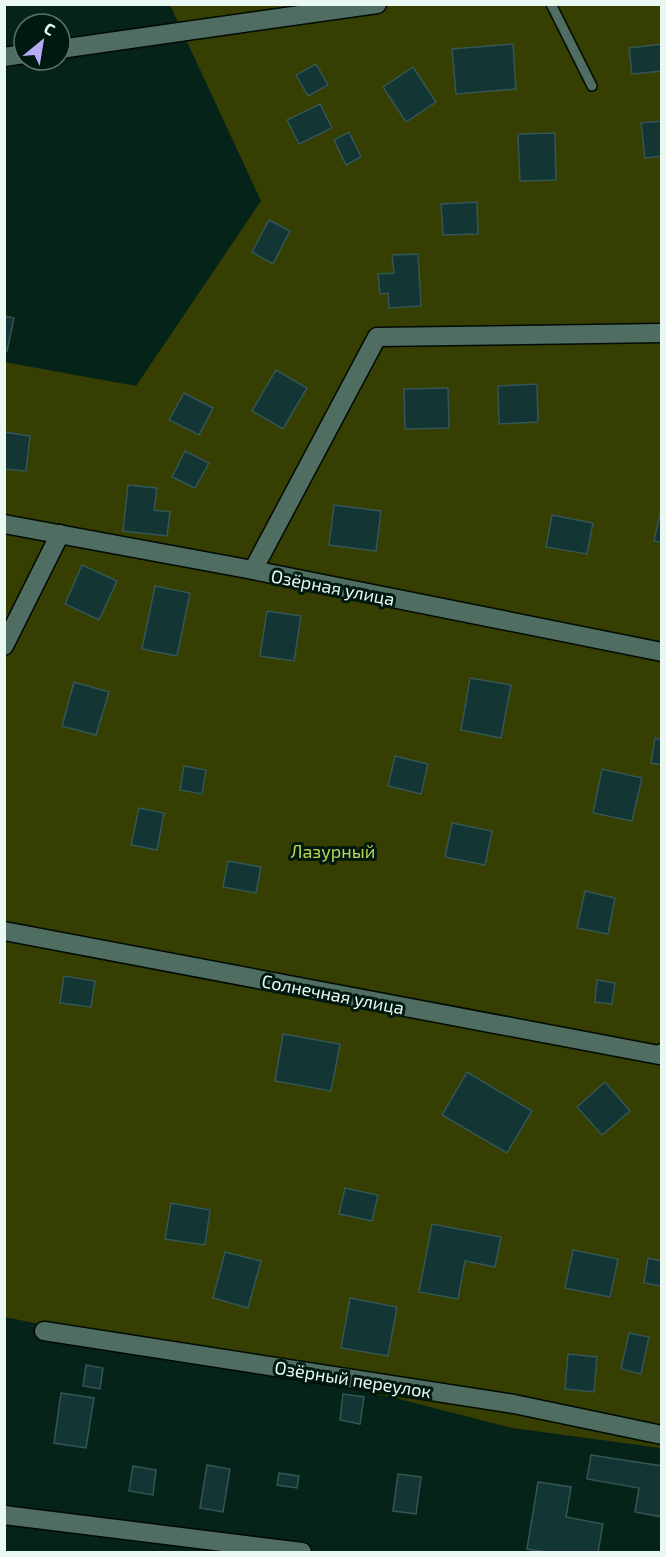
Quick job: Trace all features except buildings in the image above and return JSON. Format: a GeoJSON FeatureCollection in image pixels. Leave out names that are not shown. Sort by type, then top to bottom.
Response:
{"type":"FeatureCollection","features":[{"type":"Feature","properties":{"kind":"street"},"geometry":{"type":"LineString","coordinates":[[72,47],[332,8],[377,4]]}},
{"type":"Feature","properties":{"kind":"street"},"geometry":{"type":"LineString","coordinates":[[253,570],[377,337],[662,333]]}},
{"type":"Feature","properties":{"kind":"street","name":"Озёрная улица"},"geometry":{"type":"LineString","coordinates":[[4,524],[253,570],[662,652]]}},
{"type":"Feature","properties":{"kind":"street"},"geometry":{"type":"LineString","coordinates":[[4,646],[60,534]]}},
{"type":"Feature","properties":{"kind":"street","name":"Солнечная улица"},"geometry":{"type":"LineString","coordinates":[[4,931],[659,1055],[662,1053]]}},
{"type":"Feature","properties":{"kind":"street","name":"Озёрный переулок"},"geometry":{"type":"LineString","coordinates":[[44,1331],[514,1404],[662,1435]]}},
{"type":"Feature","properties":{"kind":"street"},"geometry":{"type":"LineString","coordinates":[[4,1515],[302,1552]]}},
{"type":"Feature","properties":{"kind":"lane"},"geometry":{"type":"LineString","coordinates":[[551,4],[592,86]]}},
{"type":"Feature","properties":{"kind":"green space","name":"Лазурный"},"geometry":{"type":"Polygon","coordinates":[[[170,5],[661,5],[661,1448],[512,1428],[391,1397],[5,1317],[4,362],[136,386],[261,201],[170,5]]]}}]}
